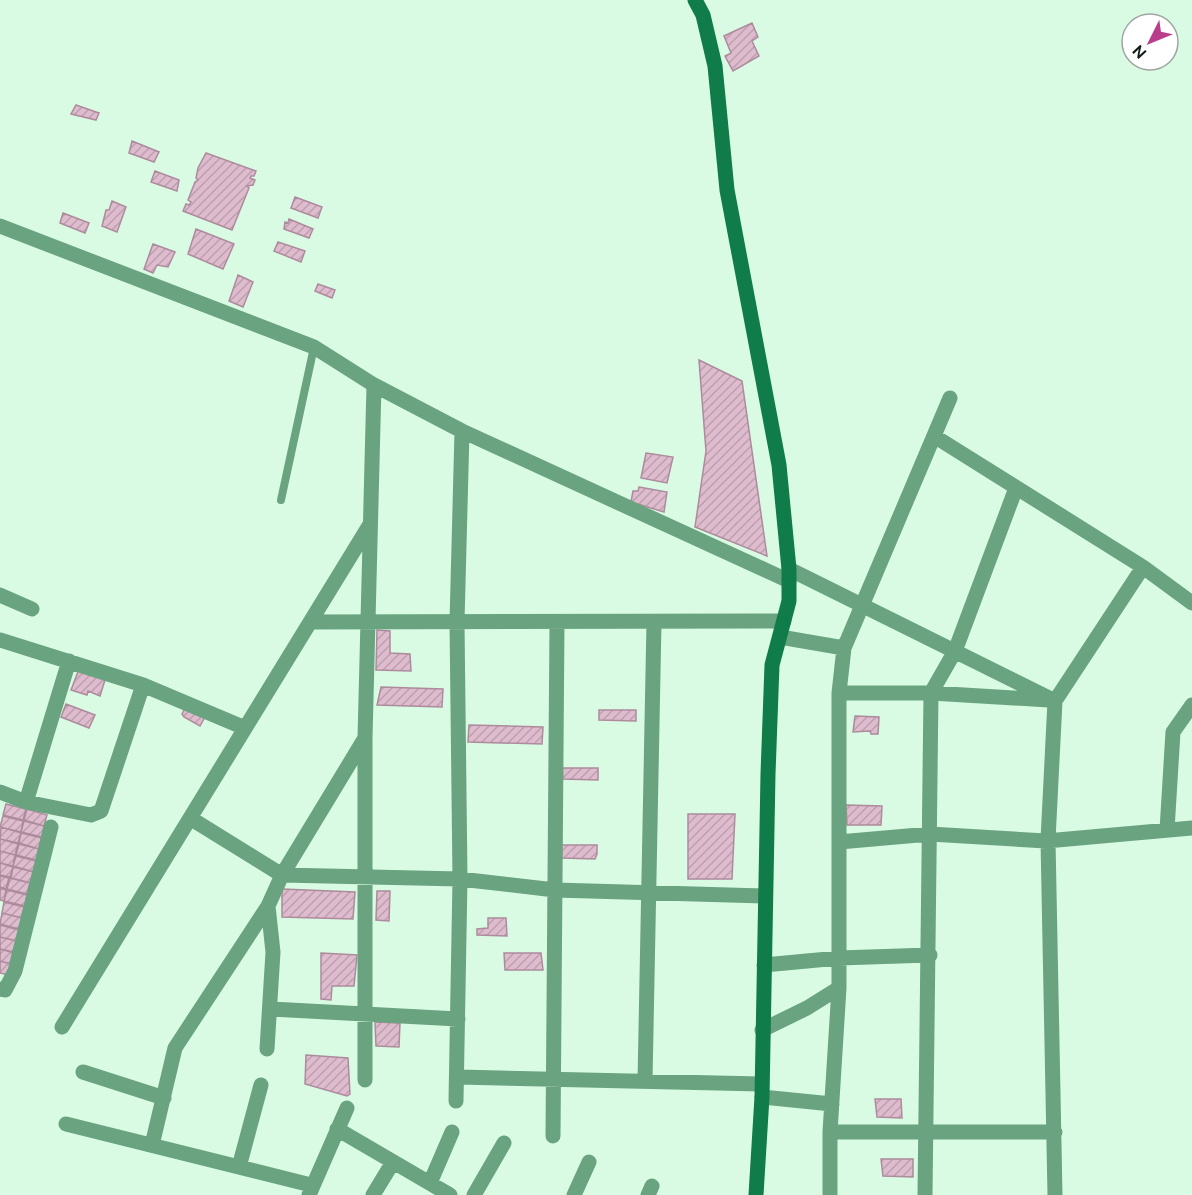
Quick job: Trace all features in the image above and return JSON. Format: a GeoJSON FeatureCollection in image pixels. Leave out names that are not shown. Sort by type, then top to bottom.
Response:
{"type":"FeatureCollection","features":[{"type":"Feature","properties":{"kind":"street"},"geometry":{"type":"LineString","coordinates":[[695,0],[703,15],[715,66],[727,190],[779,465],[789,575],[789,601],[772,665],[762,1091],[756,1195]]}},
{"type":"Feature","properties":{"kind":"street"},"geometry":{"type":"LineString","coordinates":[[0,226],[314,347],[374,385],[462,431],[862,605],[1055,701]]}},
{"type":"Feature","properties":{"kind":"street"},"geometry":{"type":"LineString","coordinates":[[365,1080],[367,875],[365,738],[374,385]]}},
{"type":"Feature","properties":{"kind":"street"},"geometry":{"type":"LineString","coordinates":[[830,1195],[830,1132],[838,988],[839,693],[844,648],[950,398]]}},
{"type":"Feature","properties":{"kind":"street"},"geometry":{"type":"LineString","coordinates":[[456,1101],[460,879],[457,622],[462,431]]}},
{"type":"Feature","properties":{"kind":"street"},"geometry":{"type":"LineString","coordinates":[[934,436],[1143,567],[1192,603]]}},
{"type":"Feature","properties":{"kind":"street"},"geometry":{"type":"LineString","coordinates":[[925,1195],[930,955],[931,693],[955,651],[1016,488]]}},
{"type":"Feature","properties":{"kind":"street"},"geometry":{"type":"LineString","coordinates":[[62,1027],[370,525]]}},
{"type":"Feature","properties":{"kind":"street"},"geometry":{"type":"LineString","coordinates":[[1055,1195],[1048,840],[1055,701],[1143,567]]}},
{"type":"Feature","properties":{"kind":"street"},"geometry":{"type":"LineString","coordinates":[[0,595],[32,609]]}},
{"type":"Feature","properties":{"kind":"street"},"geometry":{"type":"LineString","coordinates":[[310,622],[784,621]]}},
{"type":"Feature","properties":{"kind":"street"},"geometry":{"type":"LineString","coordinates":[[553,1136],[557,622]]}},
{"type":"Feature","properties":{"kind":"street"},"geometry":{"type":"LineString","coordinates":[[645,1081],[654,622]]}},
{"type":"Feature","properties":{"kind":"street"},"geometry":{"type":"LineString","coordinates":[[780,637],[844,648]]}},
{"type":"Feature","properties":{"kind":"street"},"geometry":{"type":"LineString","coordinates":[[0,640],[143,684],[245,728]]}},
{"type":"Feature","properties":{"kind":"street"},"geometry":{"type":"LineString","coordinates":[[26,802],[69,661]]}},
{"type":"Feature","properties":{"kind":"street"},"geometry":{"type":"LineString","coordinates":[[0,792],[26,802],[91,815],[101,811],[143,684]]}},
{"type":"Feature","properties":{"kind":"street"},"geometry":{"type":"LineString","coordinates":[[839,693],[931,693],[1055,701]]}},
{"type":"Feature","properties":{"kind":"street"},"geometry":{"type":"LineString","coordinates":[[1167,830],[1173,732],[1192,705]]}},
{"type":"Feature","properties":{"kind":"street"},"geometry":{"type":"LineString","coordinates":[[152,1145],[175,1048],[267,906],[282,874],[365,738]]}},
{"type":"Feature","properties":{"kind":"street"},"geometry":{"type":"LineString","coordinates":[[190,818],[282,874],[294,877],[367,875],[460,879],[555,890],[765,896]]}},
{"type":"Feature","properties":{"kind":"street"},"geometry":{"type":"LineString","coordinates":[[0,989],[4,990],[15,971],[51,827]]}},
{"type":"Feature","properties":{"kind":"street"},"geometry":{"type":"LineString","coordinates":[[839,842],[930,834],[1048,840],[1192,828]]}},
{"type":"Feature","properties":{"kind":"street"},"geometry":{"type":"LineString","coordinates":[[267,906],[273,952],[267,1049]]}},
{"type":"Feature","properties":{"kind":"street"},"geometry":{"type":"LineString","coordinates":[[764,965],[838,958],[930,955]]}},
{"type":"Feature","properties":{"kind":"street"},"geometry":{"type":"LineString","coordinates":[[762,1030],[793,1016],[838,988]]}},
{"type":"Feature","properties":{"kind":"street"},"geometry":{"type":"LineString","coordinates":[[271,1008],[458,1019]]}},
{"type":"Feature","properties":{"kind":"street"},"geometry":{"type":"LineString","coordinates":[[82,1072],[164,1098]]}},
{"type":"Feature","properties":{"kind":"street"},"geometry":{"type":"LineString","coordinates":[[458,1077],[645,1081],[762,1091],[832,1104]]}},
{"type":"Feature","properties":{"kind":"street"},"geometry":{"type":"LineString","coordinates":[[238,1167],[261,1085]]}},
{"type":"Feature","properties":{"kind":"street"},"geometry":{"type":"LineString","coordinates":[[66,1124],[238,1167],[310,1190],[347,1108]]}},
{"type":"Feature","properties":{"kind":"street"},"geometry":{"type":"LineString","coordinates":[[337,1130],[450,1195]]}},
{"type":"Feature","properties":{"kind":"street"},"geometry":{"type":"LineString","coordinates":[[430,1183],[452,1132]]}},
{"type":"Feature","properties":{"kind":"street"},"geometry":{"type":"LineString","coordinates":[[830,1132],[1055,1132]]}},
{"type":"Feature","properties":{"kind":"street"},"geometry":{"type":"LineString","coordinates":[[474,1195],[504,1143]]}},
{"type":"Feature","properties":{"kind":"street"},"geometry":{"type":"LineString","coordinates":[[373,1195],[393,1162]]}},
{"type":"Feature","properties":{"kind":"street"},"geometry":{"type":"LineString","coordinates":[[574,1195],[589,1162]]}},
{"type":"Feature","properties":{"kind":"lane"},"geometry":{"type":"LineString","coordinates":[[282,500],[314,347]]}},
{"type":"Feature","properties":{"kind":"building"},"geometry":{"type":"Polygon","coordinates":[[[752,23],[758,37],[752,41],[759,56],[733,71],[725,56],[731,53],[724,36],[752,23]]]}},
{"type":"Feature","properties":{"kind":"building"},"geometry":{"type":"Polygon","coordinates":[[[76,105],[99,113],[96,120],[71,114],[76,105]]]}},
{"type":"Feature","properties":{"kind":"building"},"geometry":{"type":"Polygon","coordinates":[[[132,141],[159,152],[154,162],[129,153],[132,141]]]}},
{"type":"Feature","properties":{"kind":"building"},"geometry":{"type":"Polygon","coordinates":[[[206,153],[256,171],[250,178],[255,180],[253,185],[247,186],[249,188],[232,230],[183,211],[186,204],[189,205],[191,202],[188,200],[198,180],[196,178],[198,168],[206,153]]]}},
{"type":"Feature","properties":{"kind":"building"},"geometry":{"type":"Polygon","coordinates":[[[155,171],[179,180],[177,191],[151,182],[155,171]]]}},
{"type":"Feature","properties":{"kind":"building"},"geometry":{"type":"Polygon","coordinates":[[[295,197],[322,207],[318,218],[291,208],[295,197]]]}},
{"type":"Feature","properties":{"kind":"building"},"geometry":{"type":"Polygon","coordinates":[[[112,201],[126,207],[117,232],[102,226],[106,210],[109,210],[112,201]]]}},
{"type":"Feature","properties":{"kind":"building"},"geometry":{"type":"Polygon","coordinates":[[[63,213],[89,223],[85,233],[60,223],[63,213]]]}},
{"type":"Feature","properties":{"kind":"building"},"geometry":{"type":"Polygon","coordinates":[[[289,219],[313,229],[309,238],[284,229],[285,222],[288,223],[289,219]]]}},
{"type":"Feature","properties":{"kind":"building"},"geometry":{"type":"Polygon","coordinates":[[[196,229],[234,244],[223,269],[188,254],[196,229]]]}},
{"type":"Feature","properties":{"kind":"building"},"geometry":{"type":"Polygon","coordinates":[[[278,242],[305,251],[301,262],[274,251],[278,242]]]}},
{"type":"Feature","properties":{"kind":"building"},"geometry":{"type":"Polygon","coordinates":[[[153,244],[175,252],[168,267],[157,265],[153,273],[144,269],[153,244]]]}},
{"type":"Feature","properties":{"kind":"building"},"geometry":{"type":"Polygon","coordinates":[[[238,275],[253,282],[243,307],[229,301],[238,275]]]}},
{"type":"Feature","properties":{"kind":"building"},"geometry":{"type":"Polygon","coordinates":[[[318,284],[335,290],[332,298],[315,291],[318,284]]]}},
{"type":"Feature","properties":{"kind":"building"},"geometry":{"type":"Polygon","coordinates":[[[699,360],[742,381],[767,556],[695,527],[706,451],[699,360]]]}},
{"type":"Feature","properties":{"kind":"building"},"geometry":{"type":"Polygon","coordinates":[[[646,453],[673,457],[667,483],[641,478],[646,453]]]}},
{"type":"Feature","properties":{"kind":"building"},"geometry":{"type":"Polygon","coordinates":[[[639,487],[667,492],[664,512],[631,502],[633,491],[638,491],[639,487]]]}},
{"type":"Feature","properties":{"kind":"building"},"geometry":{"type":"Polygon","coordinates":[[[377,630],[390,631],[390,653],[410,654],[411,671],[376,670],[377,630]]]}},
{"type":"Feature","properties":{"kind":"building"},"geometry":{"type":"Polygon","coordinates":[[[79,669],[105,680],[100,696],[88,691],[87,695],[71,690],[79,669]]]}},
{"type":"Feature","properties":{"kind":"building"},"geometry":{"type":"Polygon","coordinates":[[[381,687],[443,689],[442,707],[377,705],[381,687]]]}},
{"type":"Feature","properties":{"kind":"building"},"geometry":{"type":"Polygon","coordinates":[[[66,704],[95,715],[89,728],[61,717],[66,704]]]}},
{"type":"Feature","properties":{"kind":"building"},"geometry":{"type":"Polygon","coordinates":[[[187,704],[205,717],[200,726],[182,714],[187,704]]]}},
{"type":"Feature","properties":{"kind":"building"},"geometry":{"type":"Polygon","coordinates":[[[599,710],[636,710],[636,721],[599,720],[599,710]]]}},
{"type":"Feature","properties":{"kind":"building"},"geometry":{"type":"Polygon","coordinates":[[[855,716],[879,717],[878,734],[871,734],[870,731],[853,732],[855,716]]]}},
{"type":"Feature","properties":{"kind":"building"},"geometry":{"type":"Polygon","coordinates":[[[469,725],[543,727],[542,744],[468,742],[469,725]]]}},
{"type":"Feature","properties":{"kind":"building"},"geometry":{"type":"Polygon","coordinates":[[[562,768],[598,768],[598,780],[563,779],[562,768]]]}},
{"type":"Feature","properties":{"kind":"building"},"geometry":{"type":"Polygon","coordinates":[[[6,804],[26,809],[23,820],[3,815],[6,804]]]}},
{"type":"Feature","properties":{"kind":"building"},"geometry":{"type":"Polygon","coordinates":[[[846,805],[882,806],[881,825],[847,825],[846,805]]]}},
{"type":"Feature","properties":{"kind":"building"},"geometry":{"type":"Polygon","coordinates":[[[27,809],[47,815],[44,826],[24,820],[27,809]]]}},
{"type":"Feature","properties":{"kind":"building"},"geometry":{"type":"Polygon","coordinates":[[[688,814],[735,814],[732,879],[688,879],[688,814]]]}},
{"type":"Feature","properties":{"kind":"building"},"geometry":{"type":"Polygon","coordinates":[[[3,816],[23,821],[21,832],[0,827],[3,816]]]}},
{"type":"Feature","properties":{"kind":"building"},"geometry":{"type":"Polygon","coordinates":[[[24,821],[44,826],[42,837],[21,832],[24,821]]]}},
{"type":"Feature","properties":{"kind":"building"},"geometry":{"type":"Polygon","coordinates":[[[1,827],[21,833],[18,843],[0,839],[1,827]]]}},
{"type":"Feature","properties":{"kind":"building"},"geometry":{"type":"Polygon","coordinates":[[[21,833],[42,838],[39,849],[19,843],[21,833]]]}},
{"type":"Feature","properties":{"kind":"building"},"geometry":{"type":"Polygon","coordinates":[[[0,839],[18,844],[15,855],[0,851],[0,839]]]}},
{"type":"Feature","properties":{"kind":"building"},"geometry":{"type":"Polygon","coordinates":[[[19,844],[39,849],[36,860],[16,855],[19,844]]]}},
{"type":"Feature","properties":{"kind":"building"},"geometry":{"type":"Polygon","coordinates":[[[561,845],[597,845],[597,854],[595,859],[562,858],[561,845]]]}},
{"type":"Feature","properties":{"kind":"building"},"geometry":{"type":"Polygon","coordinates":[[[0,851],[15,855],[13,866],[0,863],[0,851]]]}},
{"type":"Feature","properties":{"kind":"building"},"geometry":{"type":"Polygon","coordinates":[[[16,856],[36,861],[34,872],[13,866],[16,856]]]}},
{"type":"Feature","properties":{"kind":"building"},"geometry":{"type":"Polygon","coordinates":[[[0,863],[13,867],[10,877],[0,875],[0,863]]]}},
{"type":"Feature","properties":{"kind":"building"},"geometry":{"type":"Polygon","coordinates":[[[13,867],[34,872],[31,883],[11,878],[13,867]]]}},
{"type":"Feature","properties":{"kind":"building"},"geometry":{"type":"Polygon","coordinates":[[[0,876],[9,878],[6,889],[0,887],[0,876]]]}},
{"type":"Feature","properties":{"kind":"building"},"geometry":{"type":"Polygon","coordinates":[[[10,878],[30,883],[27,894],[7,889],[10,878]]]}},
{"type":"Feature","properties":{"kind":"building"},"geometry":{"type":"Polygon","coordinates":[[[0,888],[6,890],[4,901],[0,900],[0,888]]]}},
{"type":"Feature","properties":{"kind":"building"},"geometry":{"type":"Polygon","coordinates":[[[282,889],[355,892],[353,919],[282,917],[282,889]]]}},
{"type":"Feature","properties":{"kind":"building"},"geometry":{"type":"Polygon","coordinates":[[[7,890],[27,895],[25,906],[4,901],[7,890]]]}},
{"type":"Feature","properties":{"kind":"building"},"geometry":{"type":"Polygon","coordinates":[[[377,891],[390,891],[389,921],[376,920],[377,891]]]}},
{"type":"Feature","properties":{"kind":"building"},"geometry":{"type":"Polygon","coordinates":[[[4,902],[24,907],[22,918],[2,913],[4,902]]]}},
{"type":"Feature","properties":{"kind":"building"},"geometry":{"type":"Polygon","coordinates":[[[2,913],[22,918],[19,929],[0,924],[2,913]]]}},
{"type":"Feature","properties":{"kind":"building"},"geometry":{"type":"Polygon","coordinates":[[[488,918],[506,918],[507,936],[477,935],[477,929],[488,928],[488,918]]]}},
{"type":"Feature","properties":{"kind":"building"},"geometry":{"type":"Polygon","coordinates":[[[0,925],[19,930],[17,941],[0,937],[0,925]]]}},
{"type":"Feature","properties":{"kind":"building"},"geometry":{"type":"Polygon","coordinates":[[[0,937],[17,941],[14,952],[0,949],[0,937]]]}},
{"type":"Feature","properties":{"kind":"building"},"geometry":{"type":"Polygon","coordinates":[[[0,949],[14,953],[11,964],[0,961],[0,949]]]}},
{"type":"Feature","properties":{"kind":"building"},"geometry":{"type":"Polygon","coordinates":[[[321,953],[357,955],[354,986],[332,986],[331,1000],[321,999],[321,953]]]}},
{"type":"Feature","properties":{"kind":"building"},"geometry":{"type":"Polygon","coordinates":[[[504,953],[541,953],[543,970],[505,970],[504,953]]]}},
{"type":"Feature","properties":{"kind":"building"},"geometry":{"type":"Polygon","coordinates":[[[0,961],[11,964],[9,975],[0,973],[0,961]]]}},
{"type":"Feature","properties":{"kind":"building"},"geometry":{"type":"Polygon","coordinates":[[[375,1022],[400,1023],[399,1047],[376,1046],[375,1022]]]}},
{"type":"Feature","properties":{"kind":"building"},"geometry":{"type":"Polygon","coordinates":[[[306,1055],[348,1058],[350,1094],[347,1096],[305,1084],[306,1055]]]}},
{"type":"Feature","properties":{"kind":"building"},"geometry":{"type":"Polygon","coordinates":[[[875,1099],[901,1099],[902,1118],[877,1117],[875,1099]]]}},
{"type":"Feature","properties":{"kind":"building"},"geometry":{"type":"Polygon","coordinates":[[[881,1159],[913,1159],[913,1177],[883,1176],[881,1159]]]}}]}
